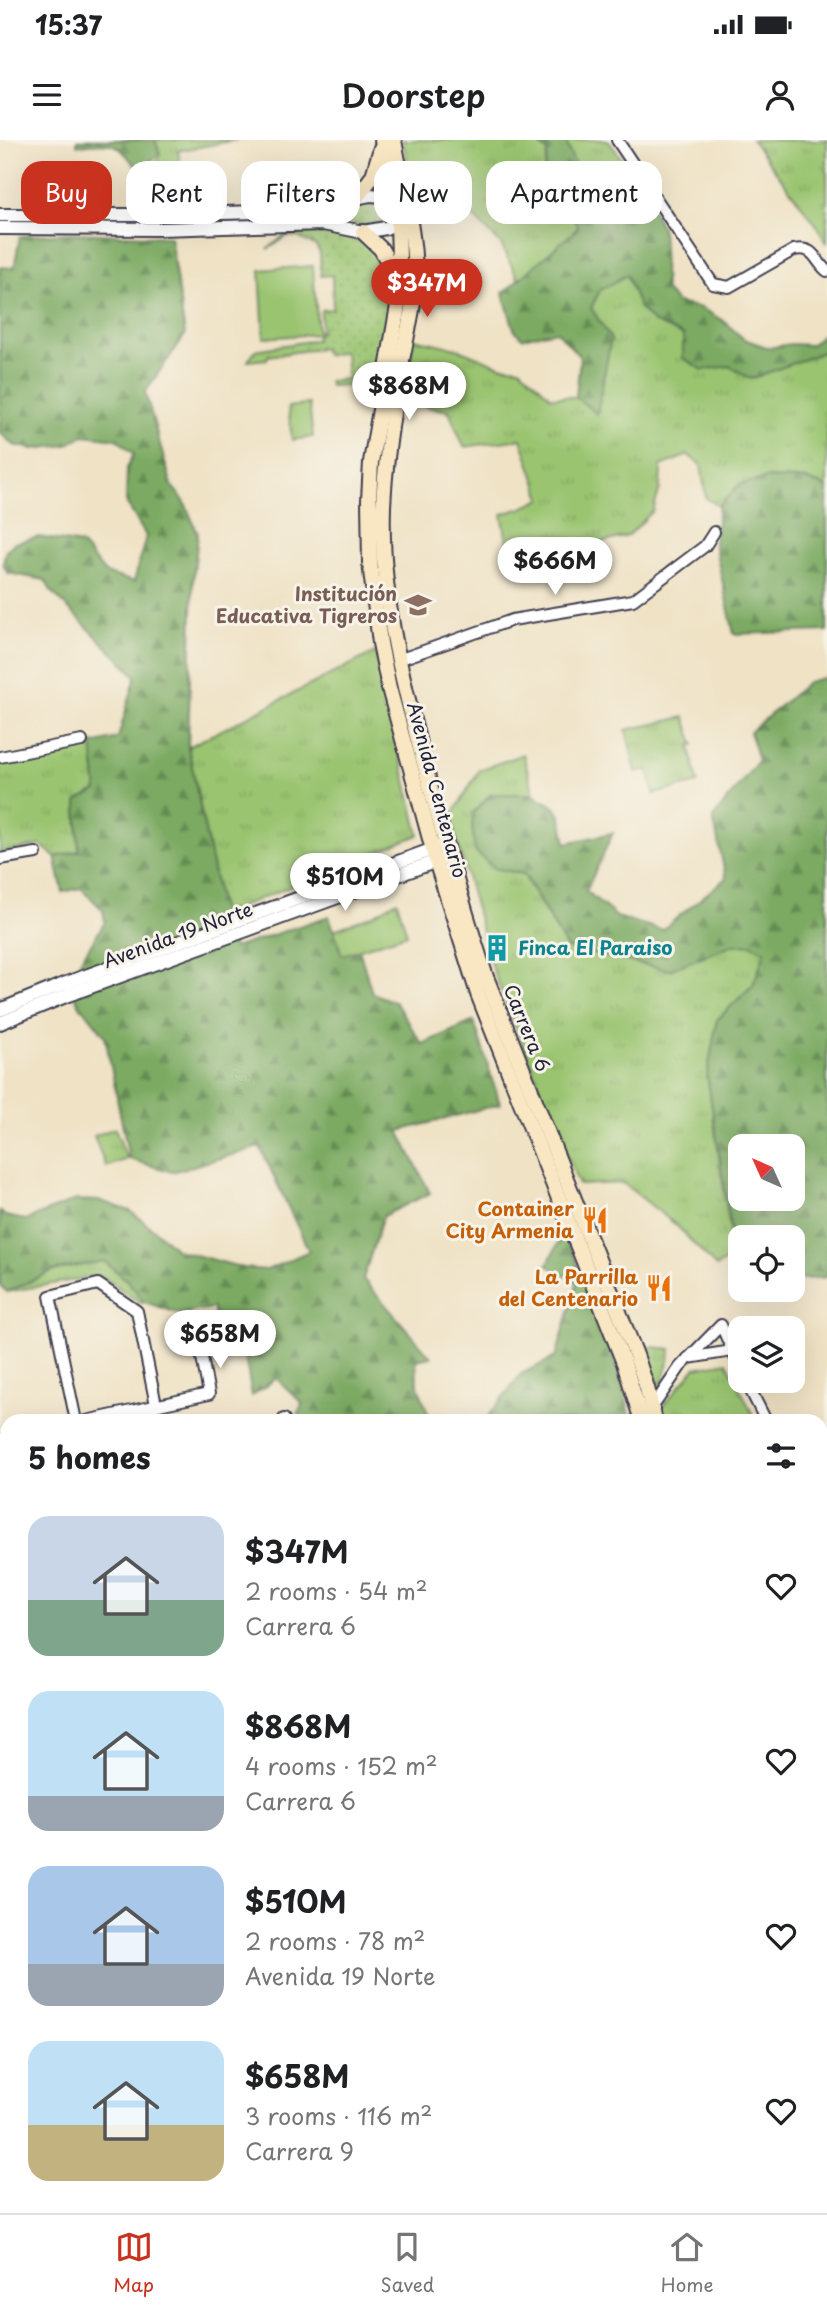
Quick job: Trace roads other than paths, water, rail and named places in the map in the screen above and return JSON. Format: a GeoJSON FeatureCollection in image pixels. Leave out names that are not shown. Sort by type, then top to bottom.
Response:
{"type":"FeatureCollection","features":[{"type":"Feature","properties":{"kind":"main road"},"geometry":{"type":"LineString","coordinates":[[360,193],[378,164],[382,140]]}},
{"type":"Feature","properties":{"kind":"main road","name":"Avenida Centenario"},"geometry":{"type":"LineString","coordinates":[[382,140],[388,161]]}},
{"type":"Feature","properties":{"kind":"main road","name":"Carrera 6"},"geometry":{"type":"LineString","coordinates":[[394,140],[396,161]]}},
{"type":"Feature","properties":{"kind":"main road","name":"Avenida Centenario"},"geometry":{"type":"LineString","coordinates":[[401,224],[400,294],[371,462],[368,510],[377,563],[375,615],[389,688],[440,853],[478,994],[624,1363],[640,1414]]}},
{"type":"Feature","properties":{"kind":"main road","name":"Carrera 6"},"geometry":{"type":"LineString","coordinates":[[405,224],[413,247],[414,298],[392,415],[377,563],[389,608],[440,853],[485,977],[617,1306],[648,1388],[654,1414]]}},
{"type":"Feature","properties":{"kind":"main road"},"geometry":{"type":"LineString","coordinates":[[363,232],[388,259],[400,294]]}},
{"type":"Feature","properties":{"kind":"street"},"geometry":{"type":"LineString","coordinates":[[617,140],[713,284],[729,287],[794,250],[804,248],[827,271]]}},
{"type":"Feature","properties":{"kind":"street"},"geometry":{"type":"LineString","coordinates":[[0,215],[241,212]]}},
{"type":"Feature","properties":{"kind":"street"},"geometry":{"type":"LineString","coordinates":[[0,228],[160,229],[324,224],[363,232],[386,228],[390,224]]}},
{"type":"Feature","properties":{"kind":"street"},"geometry":{"type":"LineString","coordinates":[[398,660],[512,620],[633,600],[705,546],[714,531]]}},
{"type":"Feature","properties":{"kind":"street"},"geometry":{"type":"LineString","coordinates":[[0,757],[82,741]]}},
{"type":"Feature","properties":{"kind":"street"},"geometry":{"type":"LineString","coordinates":[[0,859],[36,853]]}},
{"type":"Feature","properties":{"kind":"street","name":"Avenida 19 Norte"},"geometry":{"type":"LineString","coordinates":[[0,1010],[66,990],[440,853]]}},
{"type":"Feature","properties":{"kind":"street","name":"Avenida 19 Norte"},"geometry":{"type":"LineString","coordinates":[[0,1023],[66,990]]}},
{"type":"Feature","properties":{"kind":"street"},"geometry":{"type":"LineString","coordinates":[[75,1414],[50,1296],[98,1284],[137,1311],[156,1405]]}},
{"type":"Feature","properties":{"kind":"street"},"geometry":{"type":"LineString","coordinates":[[654,1414],[688,1358],[721,1325],[728,1342]]}},
{"type":"Feature","properties":{"kind":"street"},"geometry":{"type":"LineString","coordinates":[[117,1414],[209,1394],[201,1352]]}},
{"type":"Feature","properties":{"kind":"street"},"geometry":{"type":"LineString","coordinates":[[688,1358],[728,1352]]}},
{"type":"Feature","properties":{"kind":"street"},"geometry":{"type":"LineString","coordinates":[[752,1393],[762,1414]]}},
{"type":"Feature","properties":{"kind":"place","name":"Institución Educativa Tigreros"},"geometry":{"type":"Point","coordinates":[418,605]}},
{"type":"Feature","properties":{"kind":"place","name":"Finca El Paraiso"},"geometry":{"type":"Point","coordinates":[497,948]}},
{"type":"Feature","properties":{"kind":"place","name":"Container City Armenia"},"geometry":{"type":"Point","coordinates":[595,1220]}},
{"type":"Feature","properties":{"kind":"place","name":"La Parrilla del Centenario"},"geometry":{"type":"Point","coordinates":[659,1288]}}]}
